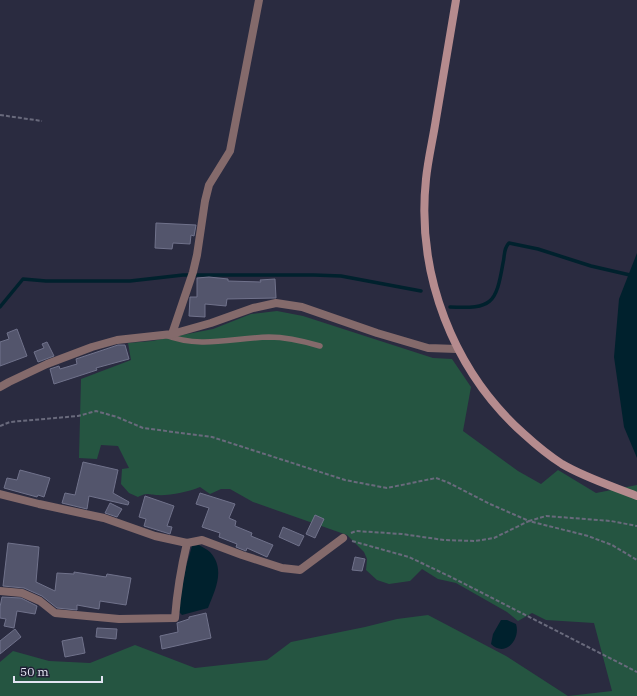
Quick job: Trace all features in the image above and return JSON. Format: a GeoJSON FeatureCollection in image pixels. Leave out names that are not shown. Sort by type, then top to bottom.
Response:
{"type":"FeatureCollection","features":[{"type":"Feature","properties":{"kind":"street"},"geometry":{"type":"LineString","coordinates":[[172,334],[197,255],[205,201],[209,186],[230,151],[260,0]]}},
{"type":"Feature","properties":{"kind":"street"},"geometry":{"type":"LineString","coordinates":[[456,0],[426,179],[425,219],[427,255],[433,285],[457,349],[476,380],[495,405],[516,427],[562,464],[585,476],[637,496]]}},
{"type":"Feature","properties":{"kind":"street"},"geometry":{"type":"LineString","coordinates":[[0,387],[47,364],[92,346],[117,340],[172,334],[211,323],[253,308],[276,303],[302,307],[377,333],[428,348],[457,349]]}},
{"type":"Feature","properties":{"kind":"street"},"geometry":{"type":"LineString","coordinates":[[0,494],[104,518],[155,536],[187,544],[202,540],[282,568],[300,570],[343,538]]}},
{"type":"Feature","properties":{"kind":"street"},"geometry":{"type":"LineString","coordinates":[[0,591],[22,593],[40,601],[55,613],[119,619],[175,618],[177,592],[187,544]]}},
{"type":"Feature","properties":{"kind":"lane"},"geometry":{"type":"LineString","coordinates":[[163,334],[178,341],[198,343],[268,337],[287,338],[320,346]]}},
{"type":"Feature","properties":{"kind":"path"},"geometry":{"type":"LineString","coordinates":[[0,115],[42,121]]}},
{"type":"Feature","properties":{"kind":"path"},"geometry":{"type":"LineString","coordinates":[[0,426],[10,422],[78,416],[96,411],[117,417],[143,428],[212,437],[345,480],[387,488],[436,478],[448,482],[490,504],[529,521],[588,536],[612,545],[637,560]]}},
{"type":"Feature","properties":{"kind":"path"},"geometry":{"type":"LineString","coordinates":[[343,538],[356,531],[475,542],[494,538],[529,521],[546,516],[611,521],[637,526]]}},
{"type":"Feature","properties":{"kind":"path"},"geometry":{"type":"LineString","coordinates":[[343,538],[409,557],[637,672]]}},
{"type":"Feature","properties":{"kind":"green space"},"geometry":{"type":"Polygon","coordinates":[[[277,311],[303,316],[433,358],[452,359],[471,387],[463,431],[518,471],[541,484],[558,470],[596,493],[637,485],[637,696],[568,696],[612,691],[594,623],[546,620],[532,613],[518,621],[507,612],[456,583],[438,579],[422,569],[410,581],[389,584],[377,580],[366,570],[367,559],[364,552],[347,535],[253,502],[230,489],[221,489],[210,494],[200,487],[172,494],[146,494],[138,497],[129,493],[121,484],[122,469],[129,468],[118,446],[101,445],[97,459],[79,458],[81,379],[131,360],[128,343],[152,341],[213,329],[251,314],[277,311]]]}},
{"type":"Feature","properties":{"kind":"green space"},"geometry":{"type":"Polygon","coordinates":[[[428,615],[506,656],[568,696],[0,696],[0,662],[13,651],[49,661],[90,663],[135,645],[195,668],[267,660],[291,642],[397,619],[428,615]]]}},
{"type":"Feature","properties":{"kind":"water"},"geometry":{"type":"Polygon","coordinates":[[[637,253],[637,458],[624,427],[614,357],[619,299],[637,253]]]}},
{"type":"Feature","properties":{"kind":"water"},"geometry":{"type":"Polygon","coordinates":[[[199,545],[209,551],[215,559],[218,580],[208,608],[182,615],[178,611],[186,567],[192,546],[199,545]]]}},
{"type":"Feature","properties":{"kind":"water"},"geometry":{"type":"Polygon","coordinates":[[[501,620],[507,620],[516,624],[517,630],[514,641],[511,645],[502,649],[496,648],[491,644],[493,634],[501,620]]]}},
{"type":"Feature","properties":{"kind":"building"},"geometry":{"type":"Polygon","coordinates":[[[156,223],[196,225],[194,236],[191,235],[190,244],[173,243],[172,249],[155,248],[156,223]]]}},
{"type":"Feature","properties":{"kind":"building"},"geometry":{"type":"Polygon","coordinates":[[[209,277],[228,279],[228,281],[261,282],[260,280],[275,279],[276,298],[227,299],[226,306],[205,304],[205,317],[189,316],[190,297],[197,297],[197,278],[209,277]]]}},
{"type":"Feature","properties":{"kind":"building"},"geometry":{"type":"Polygon","coordinates":[[[17,329],[27,356],[0,366],[0,342],[9,339],[7,333],[17,329]]]}},
{"type":"Feature","properties":{"kind":"building"},"geometry":{"type":"Polygon","coordinates":[[[47,342],[54,356],[38,362],[34,352],[44,348],[42,344],[47,342]]]}},
{"type":"Feature","properties":{"kind":"building"},"geometry":{"type":"Polygon","coordinates":[[[118,345],[125,345],[129,359],[96,368],[97,370],[54,384],[50,369],[59,366],[60,369],[77,364],[76,359],[118,345]]]}},
{"type":"Feature","properties":{"kind":"building"},"geometry":{"type":"Polygon","coordinates":[[[83,462],[118,470],[113,493],[129,502],[128,505],[89,496],[87,509],[62,503],[65,493],[75,495],[83,462]]]}},
{"type":"Feature","properties":{"kind":"building"},"geometry":{"type":"Polygon","coordinates":[[[20,470],[50,478],[44,497],[38,495],[37,497],[4,488],[7,478],[17,480],[20,470]]]}},
{"type":"Feature","properties":{"kind":"building"},"geometry":{"type":"Polygon","coordinates":[[[200,493],[235,504],[229,518],[236,521],[235,526],[252,533],[251,536],[273,545],[267,557],[247,548],[246,551],[236,547],[237,544],[219,537],[220,533],[202,527],[209,508],[196,504],[200,493]]]}},
{"type":"Feature","properties":{"kind":"building"},"geometry":{"type":"Polygon","coordinates":[[[145,496],[174,506],[167,526],[172,527],[170,534],[144,526],[146,519],[139,517],[145,496]]]}},
{"type":"Feature","properties":{"kind":"building"},"geometry":{"type":"Polygon","coordinates":[[[110,503],[122,509],[117,517],[105,513],[110,503]]]}},
{"type":"Feature","properties":{"kind":"building"},"geometry":{"type":"Polygon","coordinates":[[[315,515],[324,519],[315,538],[306,534],[315,515]]]}},
{"type":"Feature","properties":{"kind":"building"},"geometry":{"type":"Polygon","coordinates":[[[283,527],[304,536],[299,546],[279,537],[283,527]]]}},
{"type":"Feature","properties":{"kind":"building"},"geometry":{"type":"Polygon","coordinates":[[[8,543],[39,547],[36,582],[55,591],[57,573],[74,574],[74,572],[106,577],[107,574],[131,578],[126,605],[100,601],[99,609],[77,605],[77,610],[57,608],[42,596],[24,588],[3,586],[8,543]]]}},
{"type":"Feature","properties":{"kind":"building"},"geometry":{"type":"Polygon","coordinates":[[[355,557],[365,559],[362,571],[352,570],[355,557]]]}},
{"type":"Feature","properties":{"kind":"building"},"geometry":{"type":"Polygon","coordinates":[[[2,597],[21,598],[37,606],[35,614],[17,611],[14,628],[4,626],[6,619],[0,618],[2,597]]]}},
{"type":"Feature","properties":{"kind":"building"},"geometry":{"type":"Polygon","coordinates":[[[206,613],[211,638],[162,649],[160,636],[178,632],[177,623],[189,619],[189,617],[206,613]]]}},
{"type":"Feature","properties":{"kind":"building"},"geometry":{"type":"Polygon","coordinates":[[[97,628],[117,629],[116,639],[96,637],[97,628]]]}},
{"type":"Feature","properties":{"kind":"building"},"geometry":{"type":"Polygon","coordinates":[[[15,629],[21,637],[0,654],[0,641],[15,629]]]}},
{"type":"Feature","properties":{"kind":"building"},"geometry":{"type":"Polygon","coordinates":[[[82,637],[85,653],[65,657],[62,641],[82,637]]]}},
{"type":"Feature","properties":{"kind":"waterway"},"geometry":{"type":"LineString","coordinates":[[450,307],[475,307],[490,301],[498,287],[505,250],[509,243],[538,249],[591,266],[630,275]]}},
{"type":"Feature","properties":{"kind":"waterway"},"geometry":{"type":"LineString","coordinates":[[0,307],[23,279],[46,281],[130,281],[183,275],[314,275],[341,276],[421,291]]}}]}
